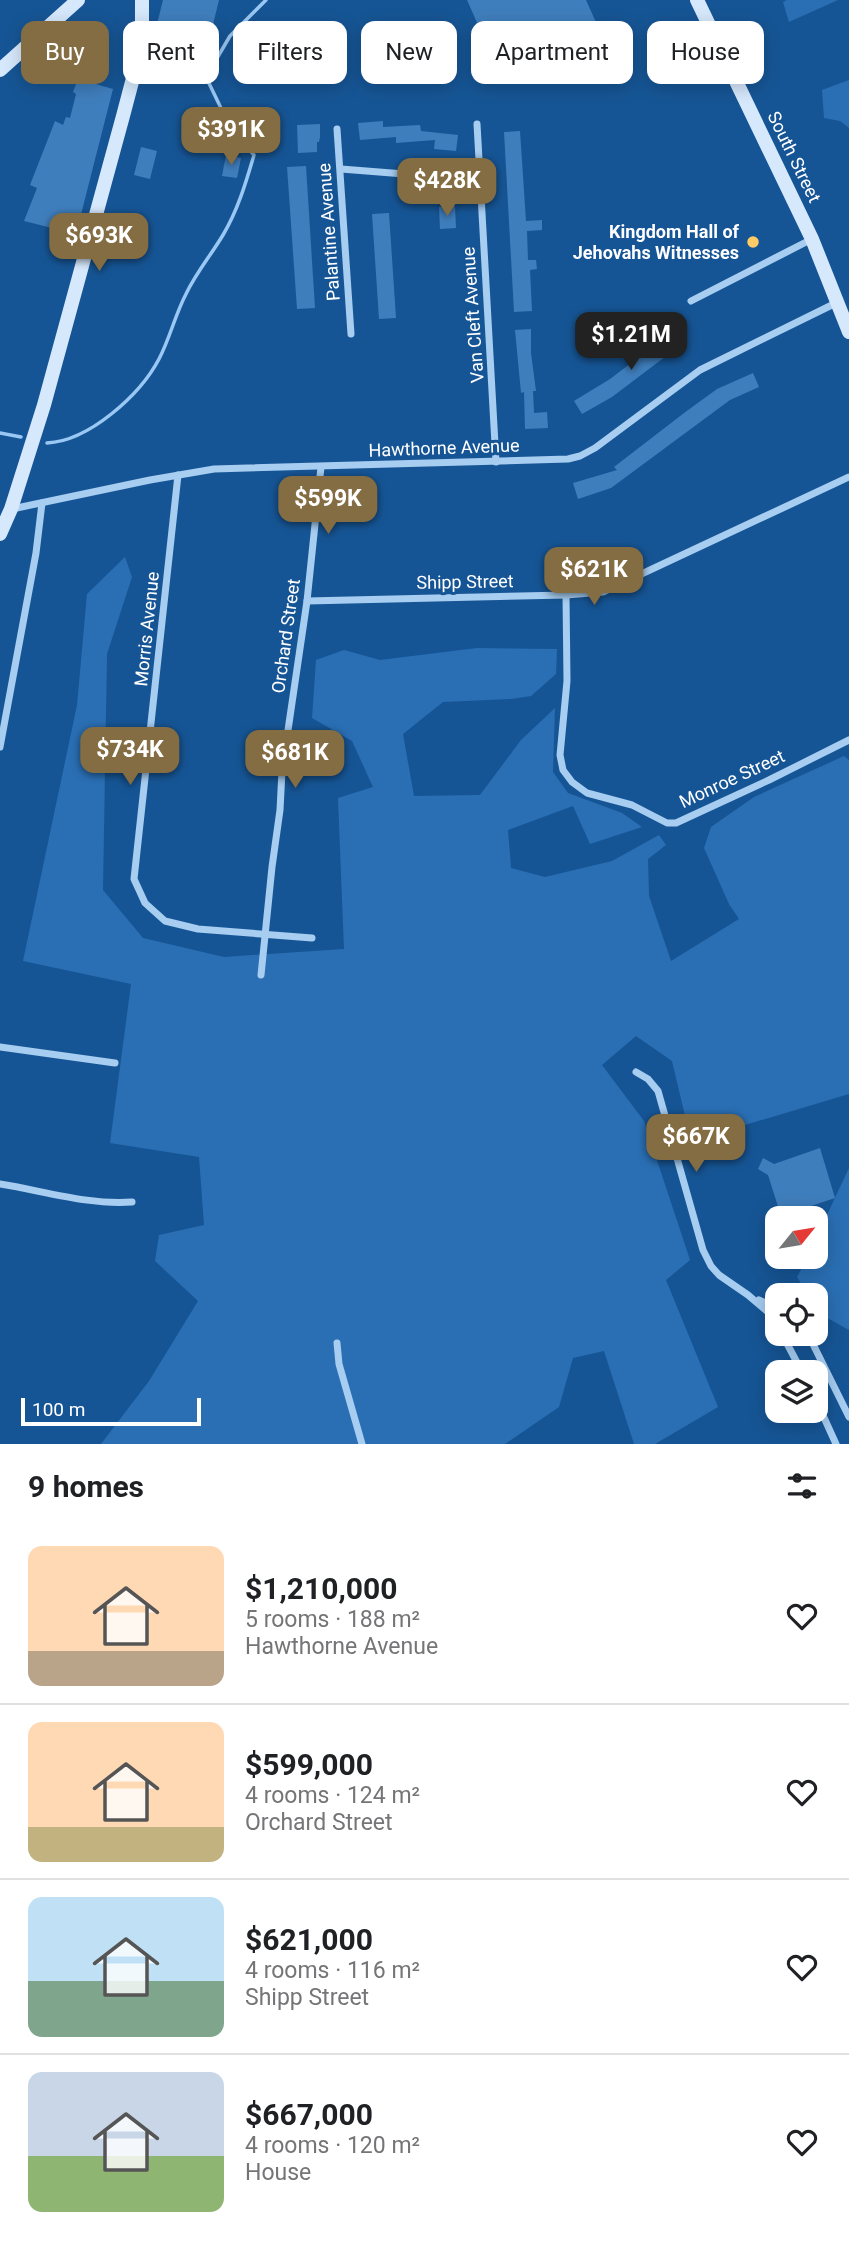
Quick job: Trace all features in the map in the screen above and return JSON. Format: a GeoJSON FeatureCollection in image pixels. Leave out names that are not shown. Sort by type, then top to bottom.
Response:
{"type":"FeatureCollection","features":[{"type":"Feature","properties":{"kind":"street"},"geometry":{"type":"LineString","coordinates":[[0,71],[78,0]]}},
{"type":"Feature","properties":{"kind":"street"},"geometry":{"type":"LineString","coordinates":[[0,534],[48,392],[142,44],[142,0]]}},
{"type":"Feature","properties":{"kind":"street","name":"South Street"},"geometry":{"type":"LineString","coordinates":[[697,0],[812,239],[849,332]]}},
{"type":"Feature","properties":{"kind":"street","name":"Van Cleft Avenue"},"geometry":{"type":"LineString","coordinates":[[477,124],[496,462]]}},
{"type":"Feature","properties":{"kind":"street","name":"Palantine Avenue"},"geometry":{"type":"LineString","coordinates":[[337,129],[351,334]]}},
{"type":"Feature","properties":{"kind":"street"},"geometry":{"type":"LineString","coordinates":[[341,169],[480,180]]}},
{"type":"Feature","properties":{"kind":"street"},"geometry":{"type":"LineString","coordinates":[[691,300],[812,239]]}},
{"type":"Feature","properties":{"kind":"street","name":"Hawthorne Avenue"},"geometry":{"type":"LineString","coordinates":[[10,509],[178,475],[240,467],[568,459],[595,447],[700,370],[838,302]]}},
{"type":"Feature","properties":{"kind":"street","name":"Orchard Street"},"geometry":{"type":"LineString","coordinates":[[261,975],[282,771],[307,601],[321,467]]}},
{"type":"Feature","properties":{"kind":"street","name":"Morris Avenue"},"geometry":{"type":"LineString","coordinates":[[178,475],[134,879],[145,903],[165,921],[198,929],[312,938]]}},
{"type":"Feature","properties":{"kind":"street","name":"Shipp Street"},"geometry":{"type":"LineString","coordinates":[[307,601],[566,595],[612,590],[849,477]]}},
{"type":"Feature","properties":{"kind":"street"},"geometry":{"type":"LineString","coordinates":[[0,747],[36,553],[42,503]]}},
{"type":"Feature","properties":{"kind":"street","name":"Monroe Street"},"geometry":{"type":"LineString","coordinates":[[566,595],[567,681],[560,755],[563,770],[572,782],[587,793],[632,805],[667,823],[676,823],[849,740]]}},
{"type":"Feature","properties":{"kind":"street"},"geometry":{"type":"LineString","coordinates":[[0,1047],[115,1063]]}},
{"type":"Feature","properties":{"kind":"street"},"geometry":{"type":"LineString","coordinates":[[636,1072],[648,1079],[658,1091],[703,1250],[711,1266],[765,1309]]}},
{"type":"Feature","properties":{"kind":"street"},"geometry":{"type":"LineString","coordinates":[[0,1184],[84,1200],[132,1202]]}},
{"type":"Feature","properties":{"kind":"street"},"geometry":{"type":"LineString","coordinates":[[748,1295],[765,1303]]}},
{"type":"Feature","properties":{"kind":"street"},"geometry":{"type":"LineString","coordinates":[[337,1343],[339,1364],[362,1444]]}},
{"type":"Feature","properties":{"kind":"street"},"geometry":{"type":"LineString","coordinates":[[814,1346],[849,1417]]}},
{"type":"Feature","properties":{"kind":"street"},"geometry":{"type":"LineString","coordinates":[[826,1423],[836,1444]]}},
{"type":"Feature","properties":{"kind":"shaded area"},"geometry":{"type":"Polygon","coordinates":[[[838,0],[789,22],[783,2],[838,0]]]}},
{"type":"Feature","properties":{"kind":"shaded area"},"geometry":{"type":"Polygon","coordinates":[[[849,80],[849,128],[840,121],[824,118],[822,90],[849,80]]]}},
{"type":"Feature","properties":{"kind":"shaded area"},"geometry":{"type":"Polygon","coordinates":[[[125,557],[132,577],[107,654],[103,890],[143,938],[224,957],[344,949],[338,798],[373,787],[352,741],[312,718],[316,660],[344,650],[380,660],[477,648],[557,649],[556,674],[531,696],[443,702],[403,734],[414,796],[480,795],[521,740],[555,708],[553,772],[568,793],[622,813],[642,827],[590,844],[573,806],[508,830],[511,868],[545,877],[612,861],[659,835],[666,845],[648,859],[649,896],[671,961],[739,919],[729,904],[704,848],[711,827],[754,797],[844,756],[849,760],[849,1094],[691,1141],[672,1061],[636,1036],[602,1065],[644,1121],[690,1260],[666,1280],[718,1407],[655,1444],[634,1444],[604,1351],[573,1358],[559,1407],[505,1444],[101,1444],[149,1381],[198,1301],[155,1261],[159,1235],[204,1225],[199,1157],[110,1143],[131,984],[23,961],[77,705],[87,594],[125,557]]]}},
{"type":"Feature","properties":{"kind":"shaded area"},"geometry":{"type":"Polygon","coordinates":[[[849,1168],[849,1330],[828,1318],[828,1283],[801,1283],[797,1277],[801,1269],[828,1269],[828,1213],[849,1168]]]}},
{"type":"Feature","properties":{"kind":"building"},"geometry":{"type":"Polygon","coordinates":[[[163,0],[219,0],[214,21],[158,21],[163,0]]]}},
{"type":"Feature","properties":{"kind":"building"},"geometry":{"type":"Polygon","coordinates":[[[467,0],[586,0],[595,21],[476,21],[467,0]]]}},
{"type":"Feature","properties":{"kind":"building"},"geometry":{"type":"Polygon","coordinates":[[[76,84],[96,84],[113,89],[76,234],[24,221],[37,188],[30,185],[55,121],[63,125],[66,117],[70,118],[76,94],[73,92],[76,84]]]}},
{"type":"Feature","properties":{"kind":"building"},"geometry":{"type":"Polygon","coordinates":[[[383,121],[383,127],[420,125],[421,131],[458,135],[456,151],[434,149],[435,140],[396,143],[396,137],[360,140],[358,123],[383,121]]]}},
{"type":"Feature","properties":{"kind":"building"},"geometry":{"type":"Polygon","coordinates":[[[320,124],[317,152],[298,153],[297,125],[320,124]]]}},
{"type":"Feature","properties":{"kind":"building"},"geometry":{"type":"Polygon","coordinates":[[[520,131],[526,221],[542,220],[542,230],[527,231],[528,260],[536,260],[537,269],[530,270],[532,311],[514,312],[504,132],[520,131]]]}},
{"type":"Feature","properties":{"kind":"building"},"geometry":{"type":"Polygon","coordinates":[[[141,147],[157,151],[150,179],[134,175],[141,147]]]}},
{"type":"Feature","properties":{"kind":"building"},"geometry":{"type":"Polygon","coordinates":[[[226,155],[241,158],[237,178],[222,176],[226,155]]]}},
{"type":"Feature","properties":{"kind":"building"},"geometry":{"type":"Polygon","coordinates":[[[306,166],[315,308],[297,309],[287,167],[306,166]]]}},
{"type":"Feature","properties":{"kind":"building"},"geometry":{"type":"Polygon","coordinates":[[[455,206],[456,228],[440,229],[439,207],[455,206]]]}},
{"type":"Feature","properties":{"kind":"building"},"geometry":{"type":"Polygon","coordinates":[[[389,213],[396,318],[379,319],[372,214],[389,213]]]}},
{"type":"Feature","properties":{"kind":"building"},"geometry":{"type":"Polygon","coordinates":[[[677,328],[686,341],[612,397],[582,414],[574,401],[610,379],[677,328]]]}},
{"type":"Feature","properties":{"kind":"building"},"geometry":{"type":"Polygon","coordinates":[[[531,329],[536,391],[533,391],[534,413],[547,412],[548,428],[525,429],[524,392],[521,393],[515,330],[531,329]]]}},
{"type":"Feature","properties":{"kind":"building"},"geometry":{"type":"Polygon","coordinates":[[[753,373],[759,387],[730,400],[611,488],[578,499],[573,483],[617,470],[614,467],[717,389],[753,373]]]}},
{"type":"Feature","properties":{"kind":"building"},"geometry":{"type":"Polygon","coordinates":[[[820,1148],[835,1198],[811,1206],[778,1206],[768,1175],[758,1169],[763,1158],[774,1164],[820,1148]]]}},
{"type":"Feature","properties":{"kind":"waterway"},"geometry":{"type":"LineString","coordinates":[[47,443],[80,434],[96,425],[112,414],[139,387],[159,359],[190,286],[228,225],[254,155],[232,131],[206,77],[230,36],[266,0]]}},
{"type":"Feature","properties":{"kind":"waterway"},"geometry":{"type":"LineString","coordinates":[[0,433],[21,437]]}},
{"type":"Feature","properties":{"kind":"place","name":"Kingdom Hall of Jehovahs Witnesses"},"geometry":{"type":"Point","coordinates":[753,242]}}]}
